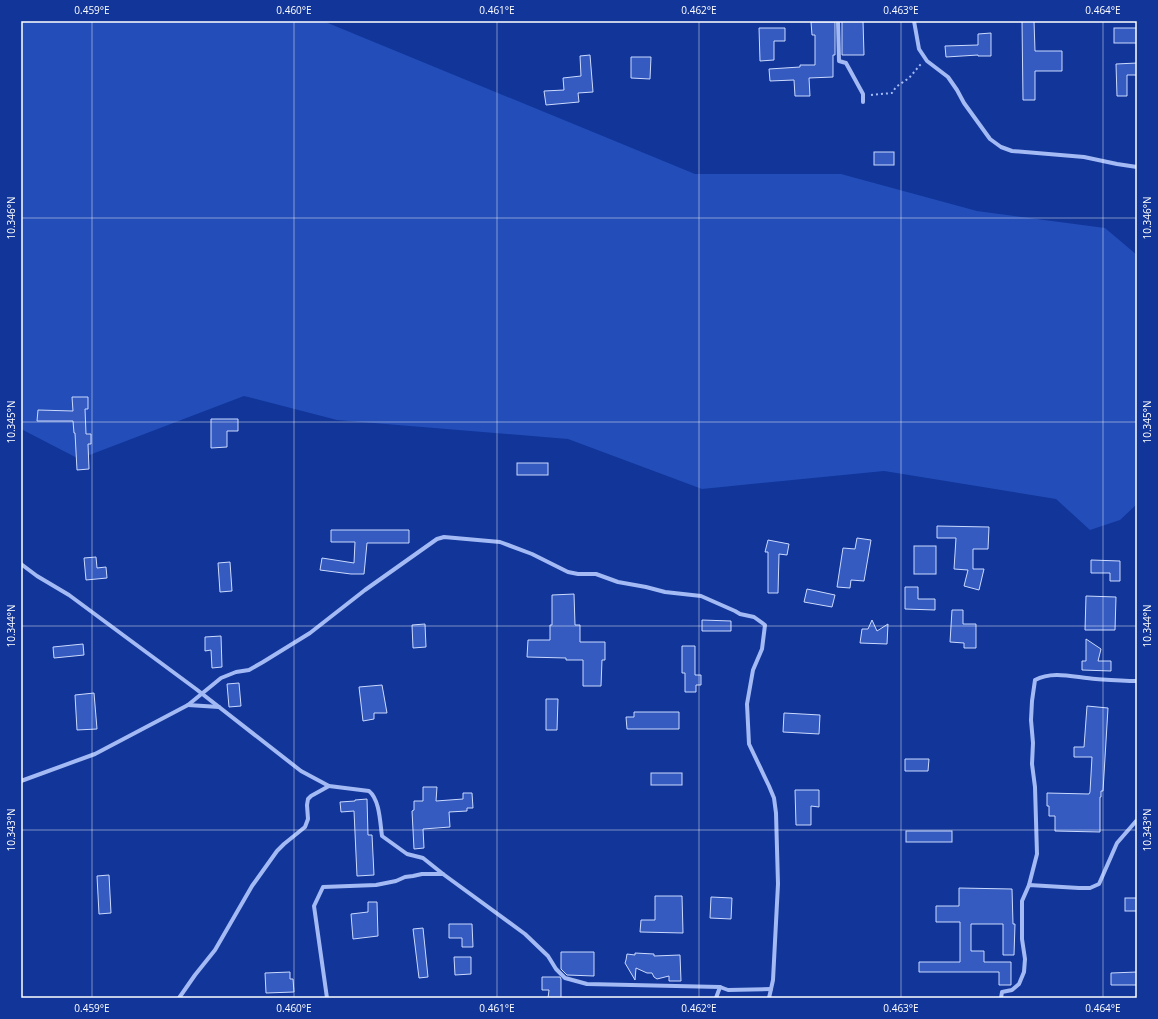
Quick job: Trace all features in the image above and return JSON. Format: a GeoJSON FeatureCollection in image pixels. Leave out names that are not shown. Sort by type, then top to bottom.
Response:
{"type":"FeatureCollection","features":[{"type":"Feature","properties":{"kind":"street"},"geometry":{"type":"LineString","coordinates":[[838,21],[839,61],[846,63],[863,96],[863,102]]}},
{"type":"Feature","properties":{"kind":"street"},"geometry":{"type":"LineString","coordinates":[[914,21],[918,49],[926,59],[948,77],[964,103],[990,139],[1001,147],[1012,152],[1084,157],[1137,167]]}},
{"type":"Feature","properties":{"kind":"street"},"geometry":{"type":"LineString","coordinates":[[21,781],[95,754],[188,705],[221,678],[236,672],[249,670],[258,665],[310,633],[365,590],[437,540],[444,537],[500,542],[532,554],[568,572],[578,574],[596,574],[618,582],[665,592],[701,596],[735,610],[740,614],[754,617],[765,625],[762,649],[753,670],[747,704],[749,744],[774,798],[776,813],[778,884],[773,980],[769,998]]}},
{"type":"Feature","properties":{"kind":"street"},"geometry":{"type":"LineString","coordinates":[[21,564],[37,576],[69,595],[201,693],[301,771],[328,786],[363,790],[373,795],[376,800],[382,836],[407,854],[423,858],[525,934],[548,956],[556,969],[565,978],[587,984],[720,987],[728,990],[771,989]]}},
{"type":"Feature","properties":{"kind":"street"},"geometry":{"type":"LineString","coordinates":[[1001,998],[1002,992],[1012,990],[1019,984],[1024,972],[1025,959],[1022,939],[1022,901],[1029,885],[1037,854],[1031,720],[1035,680],[1042,676],[1066,675],[1096,679],[1137,681]]}},
{"type":"Feature","properties":{"kind":"street"},"geometry":{"type":"LineString","coordinates":[[188,705],[219,707]]}},
{"type":"Feature","properties":{"kind":"street"},"geometry":{"type":"LineString","coordinates":[[178,998],[215,950],[252,886],[277,851],[305,827],[308,819],[308,799],[328,786]]}},
{"type":"Feature","properties":{"kind":"street"},"geometry":{"type":"LineString","coordinates":[[1029,885],[1090,888],[1099,884],[1117,843],[1137,820]]}},
{"type":"Feature","properties":{"kind":"street"},"geometry":{"type":"LineString","coordinates":[[327,998],[314,906],[323,887],[376,885],[422,874],[443,874]]}},
{"type":"Feature","properties":{"kind":"street"},"geometry":{"type":"LineString","coordinates":[[716,998],[720,987]]}},
{"type":"Feature","properties":{"kind":"path"},"geometry":{"type":"LineString","coordinates":[[863,96],[892,93],[896,87],[909,78],[926,59]]}},
{"type":"Feature","properties":{"kind":"shaded area"},"geometry":{"type":"Polygon","coordinates":[[[21,21],[323,21],[695,174],[841,174],[977,211],[1105,228],[1137,255],[1137,504],[1120,520],[1090,530],[1056,499],[884,471],[702,489],[568,439],[337,420],[244,396],[79,459],[21,429],[21,21]]]}},
{"type":"Feature","properties":{"kind":"building"},"geometry":{"type":"Polygon","coordinates":[[[842,21],[863,21],[864,55],[842,55],[842,21]]]}},
{"type":"Feature","properties":{"kind":"building"},"geometry":{"type":"Polygon","coordinates":[[[1022,21],[1034,21],[1035,51],[1062,51],[1062,71],[1035,71],[1035,100],[1023,100],[1022,21]]]}},
{"type":"Feature","properties":{"kind":"building"},"geometry":{"type":"Polygon","coordinates":[[[811,22],[835,22],[833,77],[809,78],[810,96],[795,96],[794,80],[770,81],[769,69],[800,67],[800,65],[815,65],[815,35],[812,35],[811,22]]]}},
{"type":"Feature","properties":{"kind":"building"},"geometry":{"type":"Polygon","coordinates":[[[759,28],[785,28],[785,41],[774,41],[774,60],[760,61],[759,28]]]}},
{"type":"Feature","properties":{"kind":"building"},"geometry":{"type":"Polygon","coordinates":[[[1114,28],[1137,28],[1137,43],[1114,43],[1114,28]]]}},
{"type":"Feature","properties":{"kind":"building"},"geometry":{"type":"Polygon","coordinates":[[[991,33],[991,56],[978,55],[946,57],[945,46],[978,45],[978,34],[991,33]]]}},
{"type":"Feature","properties":{"kind":"building"},"geometry":{"type":"Polygon","coordinates":[[[590,55],[593,92],[578,93],[579,102],[546,105],[544,91],[564,90],[563,78],[581,76],[580,56],[590,55]]]}},
{"type":"Feature","properties":{"kind":"building"},"geometry":{"type":"Polygon","coordinates":[[[631,57],[651,57],[650,79],[631,78],[631,57]]]}},
{"type":"Feature","properties":{"kind":"building"},"geometry":{"type":"Polygon","coordinates":[[[1137,63],[1137,75],[1127,75],[1127,96],[1117,96],[1116,64],[1137,63]]]}},
{"type":"Feature","properties":{"kind":"building"},"geometry":{"type":"Polygon","coordinates":[[[874,152],[894,152],[894,165],[874,165],[874,152]]]}},
{"type":"Feature","properties":{"kind":"building"},"geometry":{"type":"Polygon","coordinates":[[[72,397],[88,397],[88,409],[85,409],[86,434],[91,434],[91,444],[88,444],[89,469],[77,470],[73,421],[37,421],[38,410],[73,411],[72,397]]]}},
{"type":"Feature","properties":{"kind":"building"},"geometry":{"type":"Polygon","coordinates":[[[211,419],[238,419],[238,431],[227,431],[227,447],[211,448],[211,419]]]}},
{"type":"Feature","properties":{"kind":"building"},"geometry":{"type":"Polygon","coordinates":[[[517,463],[548,463],[548,475],[517,475],[517,463]]]}},
{"type":"Feature","properties":{"kind":"building"},"geometry":{"type":"Polygon","coordinates":[[[937,526],[989,527],[988,549],[973,549],[973,569],[984,569],[979,590],[964,586],[968,570],[954,569],[956,538],[937,538],[937,526]]]}},
{"type":"Feature","properties":{"kind":"building"},"geometry":{"type":"Polygon","coordinates":[[[331,530],[409,530],[409,543],[367,543],[364,574],[320,570],[322,558],[354,563],[355,542],[331,542],[331,530]]]}},
{"type":"Feature","properties":{"kind":"building"},"geometry":{"type":"Polygon","coordinates":[[[857,538],[871,540],[864,581],[851,580],[850,588],[837,587],[843,548],[855,549],[857,538]]]}},
{"type":"Feature","properties":{"kind":"building"},"geometry":{"type":"Polygon","coordinates":[[[768,540],[789,544],[787,555],[779,554],[778,593],[768,593],[768,552],[765,552],[768,540]]]}},
{"type":"Feature","properties":{"kind":"building"},"geometry":{"type":"Polygon","coordinates":[[[914,546],[936,546],[936,574],[914,574],[914,546]]]}},
{"type":"Feature","properties":{"kind":"building"},"geometry":{"type":"Polygon","coordinates":[[[96,557],[97,568],[106,567],[107,578],[86,580],[84,558],[96,557]]]}},
{"type":"Feature","properties":{"kind":"building"},"geometry":{"type":"Polygon","coordinates":[[[1091,560],[1120,561],[1120,581],[1110,581],[1110,573],[1091,573],[1091,560]]]}},
{"type":"Feature","properties":{"kind":"building"},"geometry":{"type":"Polygon","coordinates":[[[230,562],[232,591],[220,592],[218,563],[230,562]]]}},
{"type":"Feature","properties":{"kind":"building"},"geometry":{"type":"Polygon","coordinates":[[[905,587],[918,587],[918,599],[935,599],[935,610],[905,609],[905,587]]]}},
{"type":"Feature","properties":{"kind":"building"},"geometry":{"type":"Polygon","coordinates":[[[807,589],[835,595],[832,607],[804,602],[807,589]]]}},
{"type":"Feature","properties":{"kind":"building"},"geometry":{"type":"Polygon","coordinates":[[[574,594],[575,625],[580,625],[580,642],[605,642],[605,660],[602,660],[601,686],[583,686],[583,660],[527,657],[528,640],[550,640],[550,625],[552,625],[552,595],[574,594]]]}},
{"type":"Feature","properties":{"kind":"building"},"geometry":{"type":"Polygon","coordinates":[[[1086,596],[1116,597],[1115,630],[1085,630],[1086,596]]]}},
{"type":"Feature","properties":{"kind":"building"},"geometry":{"type":"Polygon","coordinates":[[[952,610],[963,610],[963,624],[976,624],[976,648],[964,648],[964,643],[950,642],[952,610]]]}},
{"type":"Feature","properties":{"kind":"building"},"geometry":{"type":"Polygon","coordinates":[[[702,620],[731,621],[731,631],[702,631],[702,620]]]}},
{"type":"Feature","properties":{"kind":"building"},"geometry":{"type":"Polygon","coordinates":[[[872,620],[877,631],[888,624],[887,644],[860,643],[862,629],[868,629],[872,620]]]}},
{"type":"Feature","properties":{"kind":"building"},"geometry":{"type":"Polygon","coordinates":[[[425,624],[426,647],[413,648],[412,625],[425,624]]]}},
{"type":"Feature","properties":{"kind":"building"},"geometry":{"type":"Polygon","coordinates":[[[221,636],[222,667],[212,668],[211,650],[205,651],[205,637],[221,636]]]}},
{"type":"Feature","properties":{"kind":"building"},"geometry":{"type":"Polygon","coordinates":[[[1086,639],[1101,649],[1098,661],[1111,661],[1111,671],[1082,670],[1082,661],[1086,661],[1086,639]]]}},
{"type":"Feature","properties":{"kind":"building"},"geometry":{"type":"Polygon","coordinates":[[[83,644],[84,655],[54,658],[53,647],[83,644]]]}},
{"type":"Feature","properties":{"kind":"building"},"geometry":{"type":"Polygon","coordinates":[[[682,646],[695,646],[695,675],[701,675],[701,685],[696,685],[696,692],[685,692],[685,673],[682,673],[682,646]]]}},
{"type":"Feature","properties":{"kind":"building"},"geometry":{"type":"Polygon","coordinates":[[[239,683],[241,706],[229,707],[227,684],[239,683]]]}},
{"type":"Feature","properties":{"kind":"building"},"geometry":{"type":"Polygon","coordinates":[[[382,685],[387,713],[374,713],[374,719],[363,721],[359,687],[382,685]]]}},
{"type":"Feature","properties":{"kind":"building"},"geometry":{"type":"Polygon","coordinates":[[[94,693],[97,729],[77,730],[75,695],[94,693]]]}},
{"type":"Feature","properties":{"kind":"building"},"geometry":{"type":"Polygon","coordinates":[[[546,699],[558,699],[557,730],[546,730],[546,699]]]}},
{"type":"Feature","properties":{"kind":"building"},"geometry":{"type":"Polygon","coordinates":[[[1087,706],[1108,708],[1103,791],[1101,791],[1100,797],[1100,832],[1055,831],[1055,816],[1049,816],[1047,793],[1089,794],[1090,792],[1092,757],[1074,757],[1074,747],[1084,747],[1087,706]]]}},
{"type":"Feature","properties":{"kind":"building"},"geometry":{"type":"Polygon","coordinates":[[[634,712],[679,712],[679,729],[627,729],[626,717],[634,717],[634,712]]]}},
{"type":"Feature","properties":{"kind":"building"},"geometry":{"type":"Polygon","coordinates":[[[784,713],[820,715],[819,734],[783,732],[784,713]]]}},
{"type":"Feature","properties":{"kind":"building"},"geometry":{"type":"Polygon","coordinates":[[[905,759],[929,759],[928,771],[905,771],[905,759]]]}},
{"type":"Feature","properties":{"kind":"building"},"geometry":{"type":"Polygon","coordinates":[[[651,773],[682,773],[682,785],[651,785],[651,773]]]}},
{"type":"Feature","properties":{"kind":"building"},"geometry":{"type":"Polygon","coordinates":[[[423,787],[437,787],[436,801],[463,799],[463,793],[472,793],[473,808],[467,808],[467,811],[449,812],[450,827],[423,829],[424,848],[414,849],[412,811],[414,810],[414,801],[423,801],[423,787]]]}},
{"type":"Feature","properties":{"kind":"building"},"geometry":{"type":"Polygon","coordinates":[[[795,790],[819,790],[819,807],[811,806],[811,825],[796,825],[795,790]]]}},
{"type":"Feature","properties":{"kind":"building"},"geometry":{"type":"Polygon","coordinates":[[[367,799],[368,835],[372,835],[374,875],[357,876],[354,811],[341,812],[340,802],[367,799]]]}},
{"type":"Feature","properties":{"kind":"building"},"geometry":{"type":"Polygon","coordinates":[[[906,831],[952,831],[952,842],[906,842],[906,831]]]}},
{"type":"Feature","properties":{"kind":"building"},"geometry":{"type":"Polygon","coordinates":[[[109,875],[111,913],[99,914],[97,876],[109,875]]]}},
{"type":"Feature","properties":{"kind":"building"},"geometry":{"type":"Polygon","coordinates":[[[959,888],[1012,889],[1013,924],[1015,924],[1014,955],[1003,955],[1003,924],[971,924],[971,951],[984,951],[984,962],[1011,962],[1011,985],[999,985],[999,972],[919,972],[919,962],[960,962],[960,922],[936,922],[936,906],[959,906],[959,888]]]}},
{"type":"Feature","properties":{"kind":"building"},"geometry":{"type":"Polygon","coordinates":[[[655,896],[682,896],[683,933],[640,932],[641,920],[655,920],[655,896]]]}},
{"type":"Feature","properties":{"kind":"building"},"geometry":{"type":"Polygon","coordinates":[[[711,897],[732,898],[731,919],[710,918],[711,897]]]}},
{"type":"Feature","properties":{"kind":"building"},"geometry":{"type":"Polygon","coordinates":[[[1125,898],[1137,898],[1137,911],[1125,911],[1125,898]]]}},
{"type":"Feature","properties":{"kind":"building"},"geometry":{"type":"Polygon","coordinates":[[[368,902],[377,902],[378,936],[353,939],[351,914],[368,912],[368,902]]]}},
{"type":"Feature","properties":{"kind":"building"},"geometry":{"type":"Polygon","coordinates":[[[449,924],[472,924],[473,947],[462,947],[462,938],[449,938],[449,924]]]}},
{"type":"Feature","properties":{"kind":"building"},"geometry":{"type":"Polygon","coordinates":[[[423,928],[428,977],[419,978],[413,929],[423,928]]]}},
{"type":"Feature","properties":{"kind":"building"},"geometry":{"type":"Polygon","coordinates":[[[561,952],[594,952],[594,976],[567,975],[561,969],[561,952]]]}},
{"type":"Feature","properties":{"kind":"building"},"geometry":{"type":"Polygon","coordinates":[[[635,953],[654,954],[654,956],[680,955],[681,981],[669,981],[669,976],[657,979],[652,973],[647,973],[636,968],[635,980],[625,963],[627,954],[635,955],[635,953]]]}},
{"type":"Feature","properties":{"kind":"building"},"geometry":{"type":"Polygon","coordinates":[[[454,957],[471,957],[471,974],[455,975],[454,957]]]}},
{"type":"Feature","properties":{"kind":"building"},"geometry":{"type":"Polygon","coordinates":[[[290,972],[290,979],[293,979],[294,992],[266,993],[265,973],[290,972]]]}},
{"type":"Feature","properties":{"kind":"building"},"geometry":{"type":"Polygon","coordinates":[[[1137,972],[1137,985],[1111,985],[1111,973],[1137,972]]]}},
{"type":"Feature","properties":{"kind":"building"},"geometry":{"type":"Polygon","coordinates":[[[542,977],[560,977],[561,998],[548,998],[549,990],[542,990],[542,977]]]}}]}
